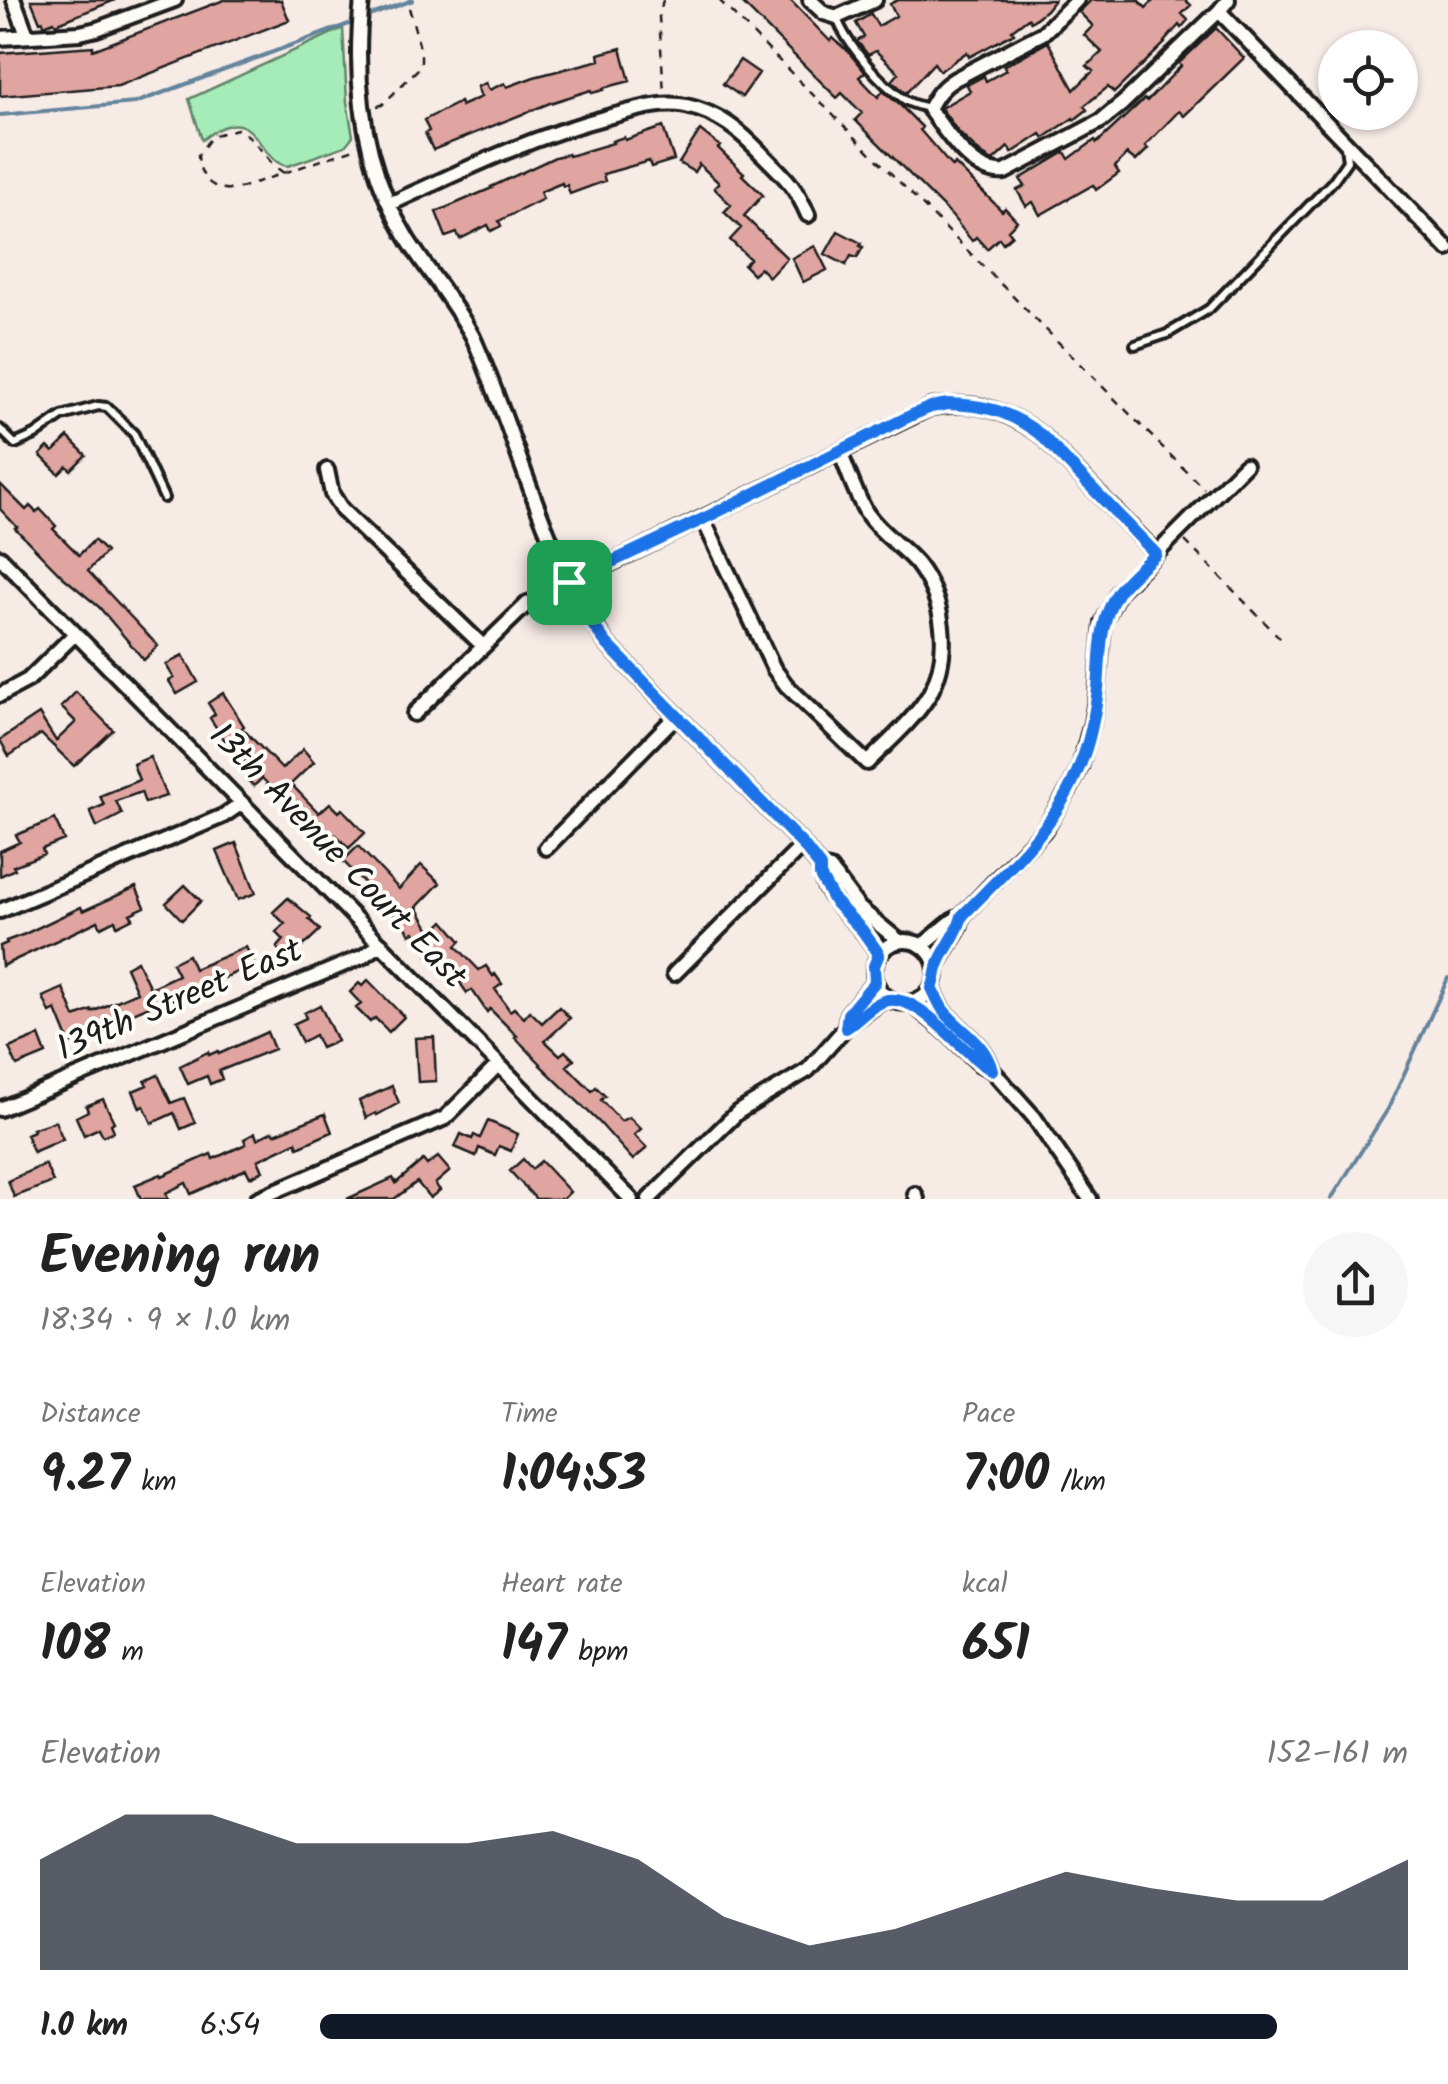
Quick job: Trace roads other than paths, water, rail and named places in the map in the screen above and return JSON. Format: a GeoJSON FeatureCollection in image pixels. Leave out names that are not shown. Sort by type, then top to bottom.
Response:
{"type":"FeatureCollection","features":[{"type":"Feature","properties":{"kind":"street"},"geometry":{"type":"LineString","coordinates":[[14,0],[27,35]]}},
{"type":"Feature","properties":{"kind":"street"},"geometry":{"type":"LineString","coordinates":[[0,38],[80,33],[176,0]]}},
{"type":"Feature","properties":{"kind":"street"},"geometry":{"type":"LineString","coordinates":[[362,0],[358,71],[368,144],[409,242],[473,337],[569,582],[607,644],[803,845],[820,867],[820,876],[834,901],[879,954]]}},
{"type":"Feature","properties":{"kind":"street"},"geometry":{"type":"LineString","coordinates":[[810,0],[824,13],[834,16],[875,0]]}},
{"type":"Feature","properties":{"kind":"street"},"geometry":{"type":"LineString","coordinates":[[1078,0],[1043,33],[938,92],[929,109],[938,124],[978,165],[990,172],[1005,172],[1101,121],[1224,6],[1448,249]]}},
{"type":"Feature","properties":{"kind":"street"},"geometry":{"type":"LineString","coordinates":[[390,204],[545,135],[665,104],[700,110],[730,123],[794,186],[808,215]]}},
{"type":"Feature","properties":{"kind":"street"},"geometry":{"type":"LineString","coordinates":[[414,714],[527,604],[931,407],[988,407],[1022,420],[1156,554]]}},
{"type":"Feature","properties":{"kind":"street"},"geometry":{"type":"LineString","coordinates":[[703,519],[774,670],[867,763],[929,694],[941,662],[942,624],[926,577],[866,512],[840,452]]}},
{"type":"Feature","properties":{"kind":"street"},"geometry":{"type":"LineString","coordinates":[[923,946],[962,916],[1044,830],[1080,767],[1090,734],[1100,641],[1108,610],[1118,592],[1244,464]]}},
{"type":"Feature","properties":{"kind":"street"},"geometry":{"type":"LineString","coordinates":[[327,470],[332,494],[342,510],[483,646]]}},
{"type":"Feature","properties":{"kind":"street","name":"13th Avenue Court East"},"geometry":{"type":"LineString","coordinates":[[0,557],[630,1199]]}},
{"type":"Feature","properties":{"kind":"street"},"geometry":{"type":"LineString","coordinates":[[0,695],[28,680],[76,634]]}},
{"type":"Feature","properties":{"kind":"street"},"geometry":{"type":"LineString","coordinates":[[546,848],[677,715]]}},
{"type":"Feature","properties":{"kind":"street"},"geometry":{"type":"LineString","coordinates":[[0,911],[224,816],[242,803]]}},
{"type":"Feature","properties":{"kind":"street"},"geometry":{"type":"LineString","coordinates":[[674,974],[803,845]]}},
{"type":"Feature","properties":{"kind":"street"},"geometry":{"type":"LineString","coordinates":[[820,867],[830,869],[860,908],[898,941],[923,946],[930,952],[936,967],[935,983],[921,1000],[911,1003],[889,999],[875,982],[874,966],[879,954],[898,941]]}},
{"type":"Feature","properties":{"kind":"street"},"geometry":{"type":"LineString","coordinates":[[936,967],[960,928],[962,916]]}},
{"type":"Feature","properties":{"kind":"street","name":"139th Street East"},"geometry":{"type":"LineString","coordinates":[[0,1110],[364,956],[382,944]]}},
{"type":"Feature","properties":{"kind":"street"},"geometry":{"type":"LineString","coordinates":[[846,1028],[848,1014],[875,982]]}},
{"type":"Feature","properties":{"kind":"street"},"geometry":{"type":"LineString","coordinates":[[932,988],[946,1013],[988,1056],[992,1070]]}},
{"type":"Feature","properties":{"kind":"street"},"geometry":{"type":"LineString","coordinates":[[648,1199],[738,1112],[808,1070],[846,1028],[889,999]]}},
{"type":"Feature","properties":{"kind":"street"},"geometry":{"type":"LineString","coordinates":[[911,1003],[980,1064],[992,1070],[1034,1116],[1090,1199]]}},
{"type":"Feature","properties":{"kind":"street"},"geometry":{"type":"LineString","coordinates":[[258,1199],[438,1122],[498,1065]]}},
{"type":"Feature","properties":{"kind":"lane"},"geometry":{"type":"LineString","coordinates":[[834,16],[856,50],[888,86],[908,102],[929,109]]}},
{"type":"Feature","properties":{"kind":"lane"},"geometry":{"type":"LineString","coordinates":[[1135,345],[1167,334],[1209,309],[1333,181],[1347,160],[1344,140]]}},
{"type":"Feature","properties":{"kind":"lane"},"geometry":{"type":"LineString","coordinates":[[0,429],[15,444],[62,416],[107,407],[134,434],[164,498]]}},
{"type":"Feature","properties":{"kind":"waterway"},"geometry":{"type":"LineString","coordinates":[[366,17],[413,0]]}},
{"type":"Feature","properties":{"kind":"waterway"},"geometry":{"type":"LineString","coordinates":[[0,115],[135,103],[357,21]]}},
{"type":"Feature","properties":{"kind":"waterway"},"geometry":{"type":"LineString","coordinates":[[1331,1199],[1388,1109],[1448,978]]}}]}
